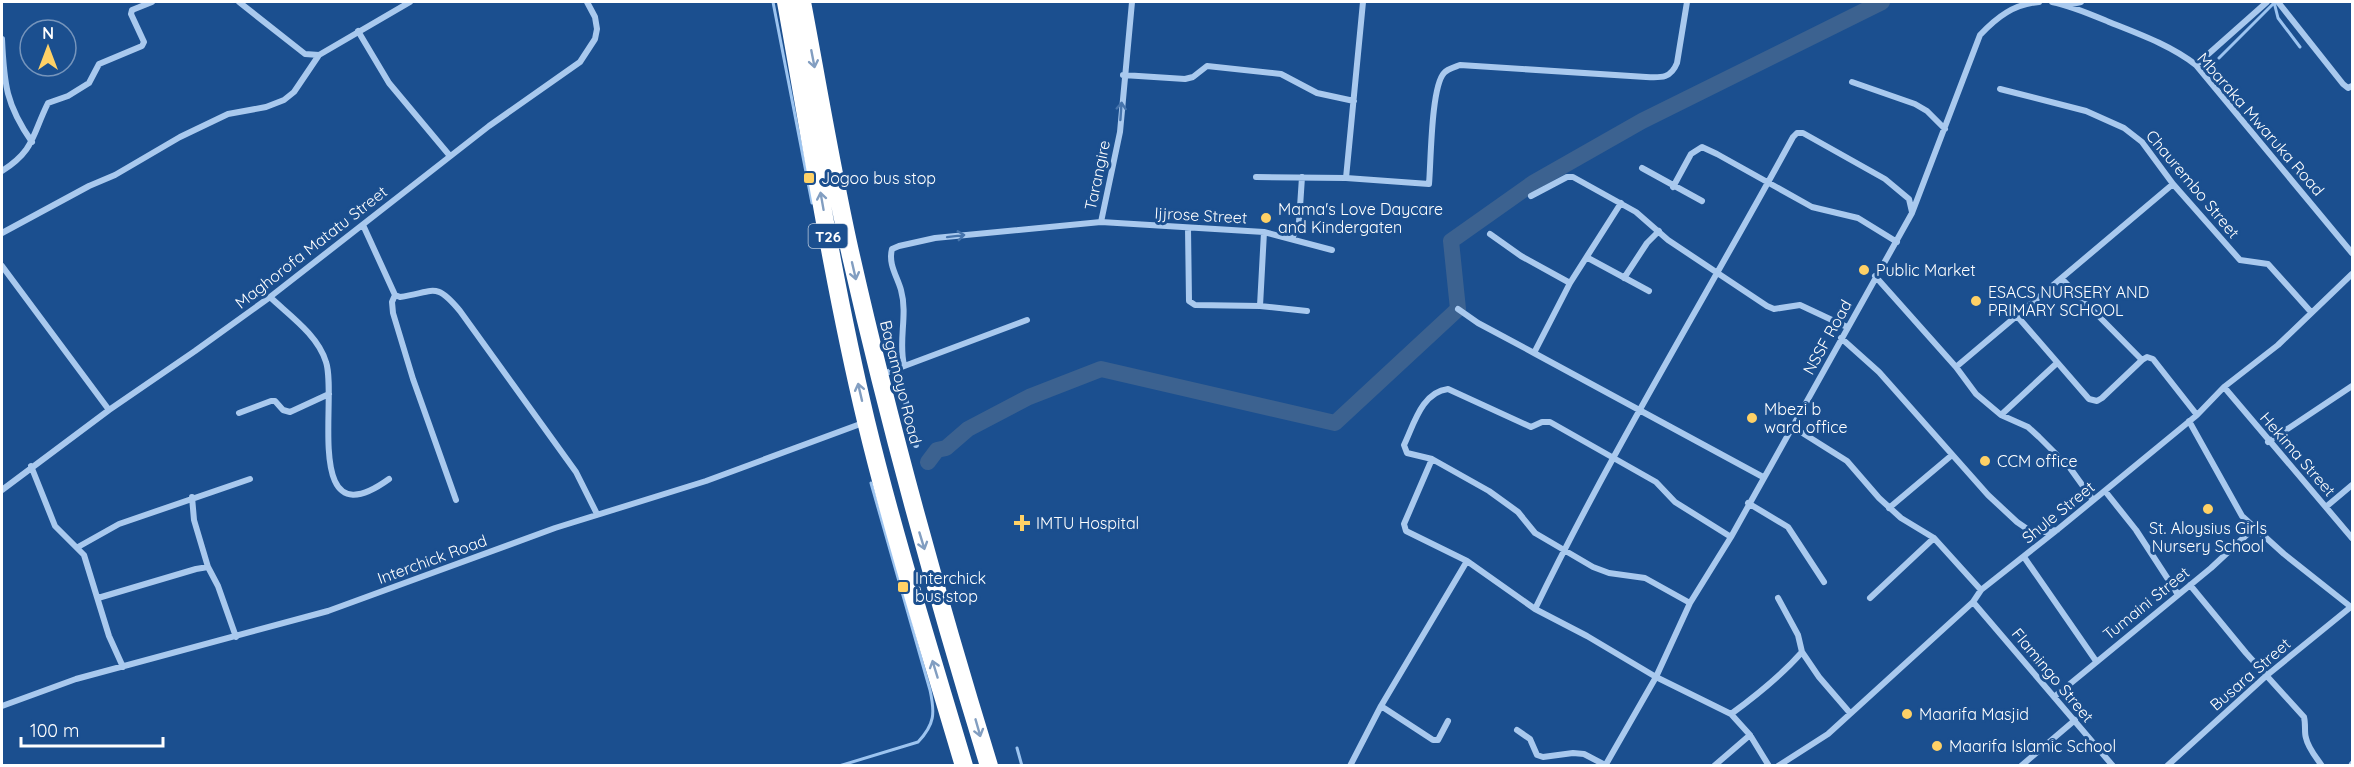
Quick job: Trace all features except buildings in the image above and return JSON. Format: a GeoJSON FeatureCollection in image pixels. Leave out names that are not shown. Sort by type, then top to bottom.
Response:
{"type":"FeatureCollection","features":[{"type":"Feature","properties":{"kind":"highway","name":"T26"},"geometry":{"type":"LineString","coordinates":[[786,2],[847,336],[867,422],[964,765]]}},
{"type":"Feature","properties":{"kind":"highway","name":"Bagamoyo Road"},"geometry":{"type":"LineString","coordinates":[[802,2],[850,254],[879,375],[901,463],[989,765]]}},
{"type":"Feature","properties":{"kind":"street"},"geometry":{"type":"LineString","coordinates":[[2,171],[21,157],[32,142],[48,103],[68,96],[89,83],[99,63],[142,46],[144,42],[131,14],[132,10],[152,2]]}},
{"type":"Feature","properties":{"kind":"street"},"geometry":{"type":"LineString","coordinates":[[239,2],[305,54],[319,55]]}},
{"type":"Feature","properties":{"kind":"street"},"geometry":{"type":"LineString","coordinates":[[2,233],[89,186],[115,175],[180,136],[228,114],[266,107],[284,100],[294,92],[319,55],[410,2]]}},
{"type":"Feature","properties":{"kind":"street","name":"Maghorofa Matatu Street"},"geometry":{"type":"LineString","coordinates":[[2,490],[31,466],[270,297],[450,156],[580,62],[595,39],[597,30],[595,17],[587,2]]}},
{"type":"Feature","properties":{"kind":"street","name":"Tarangire"},"geometry":{"type":"LineString","coordinates":[[901,367],[905,318],[901,290],[890,258],[892,249],[935,238],[1101,222],[1120,132],[1123,75],[1132,2]]}},
{"type":"Feature","properties":{"kind":"street"},"geometry":{"type":"LineString","coordinates":[[1346,178],[1364,2]]}},
{"type":"Feature","properties":{"kind":"street"},"geometry":{"type":"LineString","coordinates":[[1256,177],[1346,178],[1429,184],[1433,114],[1438,84],[1444,72],[1460,65],[1647,77],[1667,76],[1674,71],[1677,63],[1687,2]]}},
{"type":"Feature","properties":{"kind":"street","name":"NSSF Road"},"geometry":{"type":"LineString","coordinates":[[1605,765],[1656,677],[1690,603],[1731,537],[1912,213],[1980,35],[1994,20],[2013,8],[2039,2]]}},
{"type":"Feature","properties":{"kind":"street"},"geometry":{"type":"LineString","coordinates":[[2052,2],[2067,5],[2081,2]]}},
{"type":"Feature","properties":{"kind":"street"},"geometry":{"type":"LineString","coordinates":[[2196,65],[2267,2]]}},
{"type":"Feature","properties":{"kind":"street"},"geometry":{"type":"LineString","coordinates":[[2278,2],[2343,84],[2348,88],[2352,86]]}},
{"type":"Feature","properties":{"kind":"street","name":"Mbaraka Mwaruka Road"},"geometry":{"type":"LineString","coordinates":[[2067,5],[2148,37],[2181,54],[2196,65],[2352,253]]}},
{"type":"Feature","properties":{"kind":"street"},"geometry":{"type":"LineString","coordinates":[[358,31],[389,83],[450,156]]}},
{"type":"Feature","properties":{"kind":"street"},"geometry":{"type":"LineString","coordinates":[[2,39],[4,76],[8,97],[12,110],[32,142]]}},
{"type":"Feature","properties":{"kind":"street"},"geometry":{"type":"LineString","coordinates":[[1123,75],[1185,79],[1193,77],[1207,66],[1236,68],[1281,74],[1317,93],[1354,101]]}},
{"type":"Feature","properties":{"kind":"street"},"geometry":{"type":"LineString","coordinates":[[1852,82],[1915,104],[1927,111],[1945,129]]}},
{"type":"Feature","properties":{"kind":"street","name":"Chaurembo Street"},"geometry":{"type":"LineString","coordinates":[[2000,89],[2086,111],[2124,128],[2142,142],[2173,183],[2240,260],[2268,264],[2311,312]]}},
{"type":"Feature","properties":{"kind":"street"},"geometry":{"type":"LineString","coordinates":[[1535,609],[1563,550],[1613,458],[1793,137],[1797,133],[1803,133],[1885,179],[1909,199],[1912,213]]}},
{"type":"Feature","properties":{"kind":"street"},"geometry":{"type":"LineString","coordinates":[[1673,187],[1691,154],[1702,147],[1812,207],[1858,218],[1897,242]]}},
{"type":"Feature","properties":{"kind":"street"},"geometry":{"type":"LineString","coordinates":[[1642,168],[1702,201]]}},
{"type":"Feature","properties":{"kind":"street"},"geometry":{"type":"LineString","coordinates":[[1292,239],[1299,222],[1302,177]]}},
{"type":"Feature","properties":{"kind":"street"},"geometry":{"type":"LineString","coordinates":[[1531,196],[1567,177],[1573,177],[1621,203],[1668,240],[1717,274],[1774,309],[1800,305],[1847,327]]}},
{"type":"Feature","properties":{"kind":"street"},"geometry":{"type":"LineString","coordinates":[[1956,367],[2173,183]]}},
{"type":"Feature","properties":{"kind":"street"},"geometry":{"type":"LineString","coordinates":[[1534,353],[1570,283],[1621,203]]}},
{"type":"Feature","properties":{"kind":"street","name":"Ijjrose Street"},"geometry":{"type":"LineString","coordinates":[[1101,222],[1264,232],[1332,250]]}},
{"type":"Feature","properties":{"kind":"street"},"geometry":{"type":"LineString","coordinates":[[363,225],[395,295],[400,297],[434,290],[446,294],[576,472],[597,514]]}},
{"type":"Feature","properties":{"kind":"street"},"geometry":{"type":"LineString","coordinates":[[1188,228],[1189,301],[1196,305],[1260,306],[1307,311]]}},
{"type":"Feature","properties":{"kind":"street"},"geometry":{"type":"LineString","coordinates":[[1624,278],[1647,243],[1659,231]]}},
{"type":"Feature","properties":{"kind":"street"},"geometry":{"type":"LineString","coordinates":[[1260,306],[1264,232]]}},
{"type":"Feature","properties":{"kind":"street"},"geometry":{"type":"LineString","coordinates":[[1490,234],[1521,256],[1570,283]]}},
{"type":"Feature","properties":{"kind":"street"},"geometry":{"type":"LineString","coordinates":[[1588,258],[1649,291]]}},
{"type":"Feature","properties":{"kind":"street"},"geometry":{"type":"LineString","coordinates":[[2,266],[109,410]]}},
{"type":"Feature","properties":{"kind":"street","name":"Shule Street"},"geometry":{"type":"LineString","coordinates":[[1778,765],[1828,734],[1972,602],[1981,590],[2197,415],[2224,387],[2278,345],[2352,274]]}},
{"type":"Feature","properties":{"kind":"street"},"geometry":{"type":"LineString","coordinates":[[1875,276],[1956,367],[1976,394],[2001,415],[2022,424],[2039,437],[2070,468],[2093,500]]}},
{"type":"Feature","properties":{"kind":"street"},"geometry":{"type":"LineString","coordinates":[[2062,279],[2142,360]]}},
{"type":"Feature","properties":{"kind":"street"},"geometry":{"type":"LineString","coordinates":[[395,295],[392,302],[393,313],[413,379],[456,500]]}},
{"type":"Feature","properties":{"kind":"street"},"geometry":{"type":"LineString","coordinates":[[270,297],[307,332],[323,354],[328,372],[328,456],[334,479],[347,493],[364,494],[389,479]]}},
{"type":"Feature","properties":{"kind":"street"},"geometry":{"type":"LineString","coordinates":[[1458,309],[1478,323],[1639,412],[1763,477]]}},
{"type":"Feature","properties":{"kind":"street"},"geometry":{"type":"LineString","coordinates":[[2017,316],[2089,399],[2097,401],[2147,357],[2153,359],[2197,415]]}},
{"type":"Feature","properties":{"kind":"street"},"geometry":{"type":"LineString","coordinates":[[879,375],[1027,320]]}},
{"type":"Feature","properties":{"kind":"street"},"geometry":{"type":"LineString","coordinates":[[1841,338],[1879,372],[1988,495],[2027,530],[2032,533],[2057,530]]}},
{"type":"Feature","properties":{"kind":"street"},"geometry":{"type":"LineString","coordinates":[[2001,415],[2057,363]]}},
{"type":"Feature","properties":{"kind":"street"},"geometry":{"type":"LineString","coordinates":[[901,367],[916,445]]}},
{"type":"Feature","properties":{"kind":"street","name":"Hekima Street"},"geometry":{"type":"LineString","coordinates":[[2224,387],[2268,442],[2327,506],[2352,538]]}},
{"type":"Feature","properties":{"kind":"street"},"geometry":{"type":"LineString","coordinates":[[2268,442],[2352,387]]}},
{"type":"Feature","properties":{"kind":"street"},"geometry":{"type":"LineString","coordinates":[[1690,603],[1645,579],[1609,573],[1563,550],[1535,533],[1518,513],[1489,491],[1432,459],[1407,453],[1404,445],[1427,399],[1437,391],[1448,389],[1531,428],[1542,422],[1550,422],[1656,482],[1675,502],[1731,537]]}},
{"type":"Feature","properties":{"kind":"street"},"geometry":{"type":"LineString","coordinates":[[240,413],[271,400],[278,403],[285,411],[292,411],[329,394]]}},
{"type":"Feature","properties":{"kind":"street"},"geometry":{"type":"LineString","coordinates":[[2189,421],[2214,463],[2234,505],[2254,528],[2352,607]]}},
{"type":"Feature","properties":{"kind":"street","name":"Interchick Road"},"geometry":{"type":"LineString","coordinates":[[2,706],[67,682],[328,611],[597,514],[706,481],[867,422]]}},
{"type":"Feature","properties":{"kind":"street"},"geometry":{"type":"LineString","coordinates":[[1793,428],[1846,460],[1889,508],[1934,538],[1981,590]]}},
{"type":"Feature","properties":{"kind":"street"},"geometry":{"type":"LineString","coordinates":[[1889,508],[1952,455]]}},
{"type":"Feature","properties":{"kind":"street"},"geometry":{"type":"LineString","coordinates":[[1432,459],[1404,528],[1410,534],[1467,561],[1535,609],[1587,636],[1656,677],[1731,714],[1750,735],[1769,765]]}},
{"type":"Feature","properties":{"kind":"street"},"geometry":{"type":"LineString","coordinates":[[31,466],[55,526],[84,555],[109,636],[123,667]]}},
{"type":"Feature","properties":{"kind":"street"},"geometry":{"type":"LineString","coordinates":[[78,547],[119,524],[192,497],[211,494],[250,479]]}},
{"type":"Feature","properties":{"kind":"street"},"geometry":{"type":"LineString","coordinates":[[2327,506],[2352,485]]}},
{"type":"Feature","properties":{"kind":"street"},"geometry":{"type":"LineString","coordinates":[[2105,491],[2136,530],[2177,593]]}},
{"type":"Feature","properties":{"kind":"street"},"geometry":{"type":"LineString","coordinates":[[192,497],[194,520],[207,567],[218,586],[236,637]]}},
{"type":"Feature","properties":{"kind":"street"},"geometry":{"type":"LineString","coordinates":[[1748,503],[1788,527],[1824,582]]}},
{"type":"Feature","properties":{"kind":"street","name":"Tumaini Street"},"geometry":{"type":"LineString","coordinates":[[2054,697],[2177,593],[2190,585],[2254,528]]}},
{"type":"Feature","properties":{"kind":"street"},"geometry":{"type":"LineString","coordinates":[[1870,598],[1934,538]]}},
{"type":"Feature","properties":{"kind":"street"},"geometry":{"type":"LineString","coordinates":[[2024,557],[2096,661]]}},
{"type":"Feature","properties":{"kind":"street"},"geometry":{"type":"LineString","coordinates":[[1350,765],[1381,706],[1467,561]]}},
{"type":"Feature","properties":{"kind":"street"},"geometry":{"type":"LineString","coordinates":[[98,598],[207,567]]}},
{"type":"Feature","properties":{"kind":"street"},"geometry":{"type":"LineString","coordinates":[[2190,585],[2266,676],[2304,717],[2305,736],[2322,765]]}},
{"type":"Feature","properties":{"kind":"street"},"geometry":{"type":"LineString","coordinates":[[1778,598],[1798,634],[1802,652],[1819,677],[1850,713]]}},
{"type":"Feature","properties":{"kind":"street","name":"Flamingo Street"},"geometry":{"type":"LineString","coordinates":[[1972,602],[2113,765]]}},
{"type":"Feature","properties":{"kind":"street","name":"Busara Street"},"geometry":{"type":"LineString","coordinates":[[2167,765],[2266,676],[2352,607]]}},
{"type":"Feature","properties":{"kind":"street"},"geometry":{"type":"LineString","coordinates":[[1731,714],[1761,693],[1802,652]]}},
{"type":"Feature","properties":{"kind":"street"},"geometry":{"type":"LineString","coordinates":[[1381,706],[1433,740],[1438,740],[1448,722]]}},
{"type":"Feature","properties":{"kind":"street"},"geometry":{"type":"LineString","coordinates":[[2021,765],[2075,720]]}},
{"type":"Feature","properties":{"kind":"street"},"geometry":{"type":"LineString","coordinates":[[1517,730],[1530,739],[1537,754],[1543,757],[1573,753],[1584,754],[1605,765]]}},
{"type":"Feature","properties":{"kind":"street"},"geometry":{"type":"LineString","coordinates":[[1714,765],[1750,735]]}},
{"type":"Feature","properties":{"kind":"waterway"},"geometry":{"type":"LineString","coordinates":[[773,2],[812,203]]}},
{"type":"Feature","properties":{"kind":"waterway"},"geometry":{"type":"LineString","coordinates":[[928,462],[937,450],[946,448],[968,429],[1029,397],[1101,369],[1335,423],[1458,309],[1451,241],[1533,183],[1642,121],[1882,2]]}},
{"type":"Feature","properties":{"kind":"waterway"},"geometry":{"type":"LineString","coordinates":[[2274,2],[2278,18],[2300,47]]}},
{"type":"Feature","properties":{"kind":"waterway"},"geometry":{"type":"LineString","coordinates":[[2219,58],[2275,2]]}},
{"type":"Feature","properties":{"kind":"waterway"},"geometry":{"type":"LineString","coordinates":[[839,766],[918,742],[928,730],[933,712],[930,690],[871,483]]}},
{"type":"Feature","properties":{"kind":"waterway"},"geometry":{"type":"LineString","coordinates":[[1017,748],[1022,766]]}},
{"type":"Feature","properties":{"kind":"place","name":"Jogoo bus stop"},"geometry":{"type":"Point","coordinates":[809,178]}},
{"type":"Feature","properties":{"kind":"place","name":"Mama's Love Daycare and Kindergaten"},"geometry":{"type":"Point","coordinates":[1266,218]}},
{"type":"Feature","properties":{"kind":"place","name":"Public Market"},"geometry":{"type":"Point","coordinates":[1864,270]}},
{"type":"Feature","properties":{"kind":"place","name":"ESACS NURSERY AND PRIMARY SCHOOL"},"geometry":{"type":"Point","coordinates":[1976,301]}},
{"type":"Feature","properties":{"kind":"place","name":"Mbezi b ward office"},"geometry":{"type":"Point","coordinates":[1752,418]}},
{"type":"Feature","properties":{"kind":"place","name":"CCM office"},"geometry":{"type":"Point","coordinates":[1985,461]}},
{"type":"Feature","properties":{"kind":"place","name":"St. Aloysius Girls Nursery School"},"geometry":{"type":"Point","coordinates":[2208,509]}},
{"type":"Feature","properties":{"kind":"place","name":"IMTU Hospital"},"geometry":{"type":"Point","coordinates":[1022,523]}},
{"type":"Feature","properties":{"kind":"place","name":"Interchick bus stop"},"geometry":{"type":"Point","coordinates":[903,587]}},
{"type":"Feature","properties":{"kind":"place","name":"Maarifa Masjid"},"geometry":{"type":"Point","coordinates":[1907,714]}},
{"type":"Feature","properties":{"kind":"place","name":"Maarifa Islamic School"},"geometry":{"type":"Point","coordinates":[1937,746]}}]}
